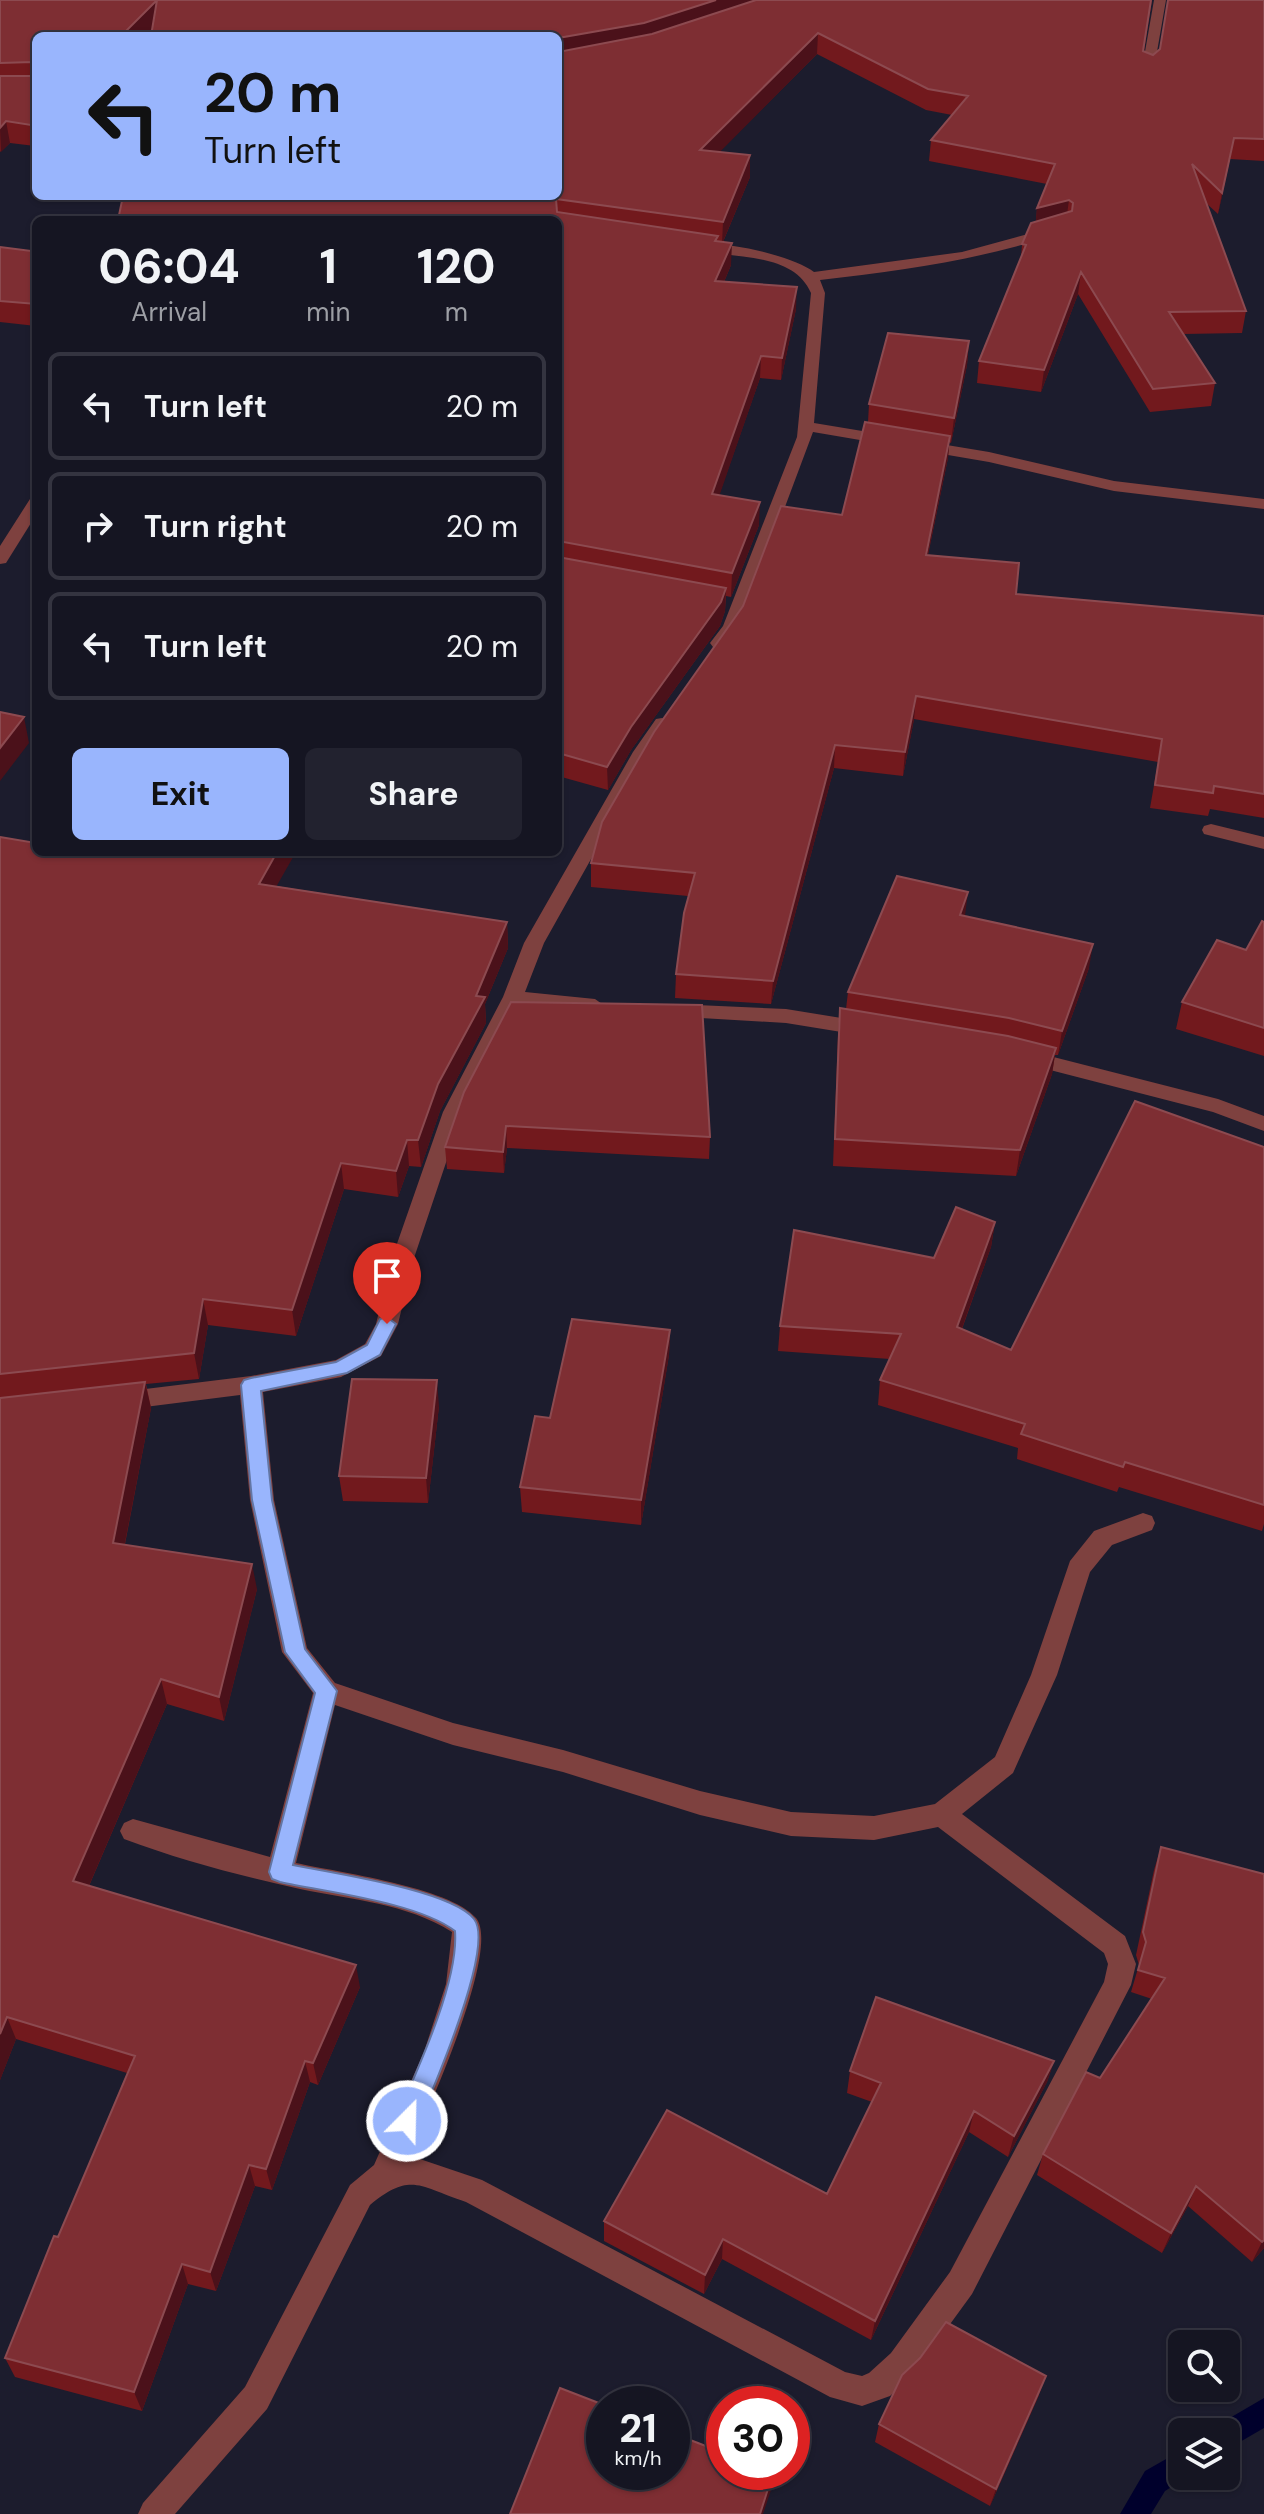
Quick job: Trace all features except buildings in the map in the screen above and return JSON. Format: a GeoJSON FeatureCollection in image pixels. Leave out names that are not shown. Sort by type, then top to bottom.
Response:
{"type":"FeatureCollection","features":[{"type":"Feature","properties":{"kind":"street"},"geometry":{"type":"LineString","coordinates":[[1148,69],[1161,0],[1176,1]]}},
{"type":"Feature","properties":{"kind":"street"},"geometry":{"type":"LineString","coordinates":[[811,277],[925,264],[1018,244],[1062,228]]}},
{"type":"Feature","properties":{"kind":"street"},"geometry":{"type":"LineString","coordinates":[[686,244],[779,259],[797,266],[811,277],[818,293],[805,437],[731,604],[731,627],[704,664]]}},
{"type":"Feature","properties":{"kind":"street"},"geometry":{"type":"LineString","coordinates":[[805,426],[989,457],[1114,486],[1264,504]]}},
{"type":"Feature","properties":{"kind":"street"},"geometry":{"type":"LineString","coordinates":[[0,559],[32,508]]}},
{"type":"Feature","properties":{"kind":"street"},"geometry":{"type":"LineString","coordinates":[[98,1404],[251,1385],[341,1368],[373,1350],[387,1324],[403,1258],[453,1112],[513,997],[534,943],[642,752],[677,702]]}},
{"type":"Feature","properties":{"kind":"street"},"geometry":{"type":"LineString","coordinates":[[1211,830],[1264,843]]}},
{"type":"Feature","properties":{"kind":"street"},"geometry":{"type":"LineString","coordinates":[[513,997],[619,1008]]}},
{"type":"Feature","properties":{"kind":"street"},"geometry":{"type":"LineString","coordinates":[[650,1010],[786,1016],[880,1031]]}},
{"type":"Feature","properties":{"kind":"street"},"geometry":{"type":"LineString","coordinates":[[1005,1052],[1218,1106],[1264,1124]]}},
{"type":"Feature","properties":{"kind":"street"},"geometry":{"type":"LineString","coordinates":[[251,1385],[262,1500],[295,1652],[326,1691],[453,1734],[563,1761],[700,1803],[791,1824],[874,1828],[942,1814],[1004,1765],[1044,1675],[1079,1568],[1103,1538],[1143,1523]]}},
{"type":"Feature","properties":{"kind":"street"},"geometry":{"type":"LineString","coordinates":[[280,1872],[326,1691]]}},
{"type":"Feature","properties":{"kind":"street"},"geometry":{"type":"LineString","coordinates":[[154,2514],[256,2398],[360,2195],[384,2175],[409,2169],[472,2190],[841,2386],[862,2391],[879,2385],[902,2364],[961,2283],[1117,1985],[1122,1964],[1115,1945],[942,1814]]}},
{"type":"Feature","properties":{"kind":"street"},"geometry":{"type":"LineString","coordinates":[[133,1831],[280,1872],[417,1901],[450,1914],[466,1926],[468,1948],[442,2041],[384,2175]]}},
{"type":"Feature","properties":{"kind":"waterway"},"geometry":{"type":"LineString","coordinates":[[1240,2427],[1264,2412]]}},
{"type":"Feature","properties":{"kind":"waterway"},"geometry":{"type":"LineString","coordinates":[[1134,2514],[1155,2481],[1168,2473]]}},
{"type":"Feature","properties":{"kind":"route"},"geometry":{"type":"LineString","coordinates":[[387,1324],[373,1350],[341,1368],[251,1385],[262,1500],[295,1652],[326,1691],[280,1872],[417,1901],[450,1914],[466,1926],[468,1948],[442,2041],[407,2121]]}}]}
